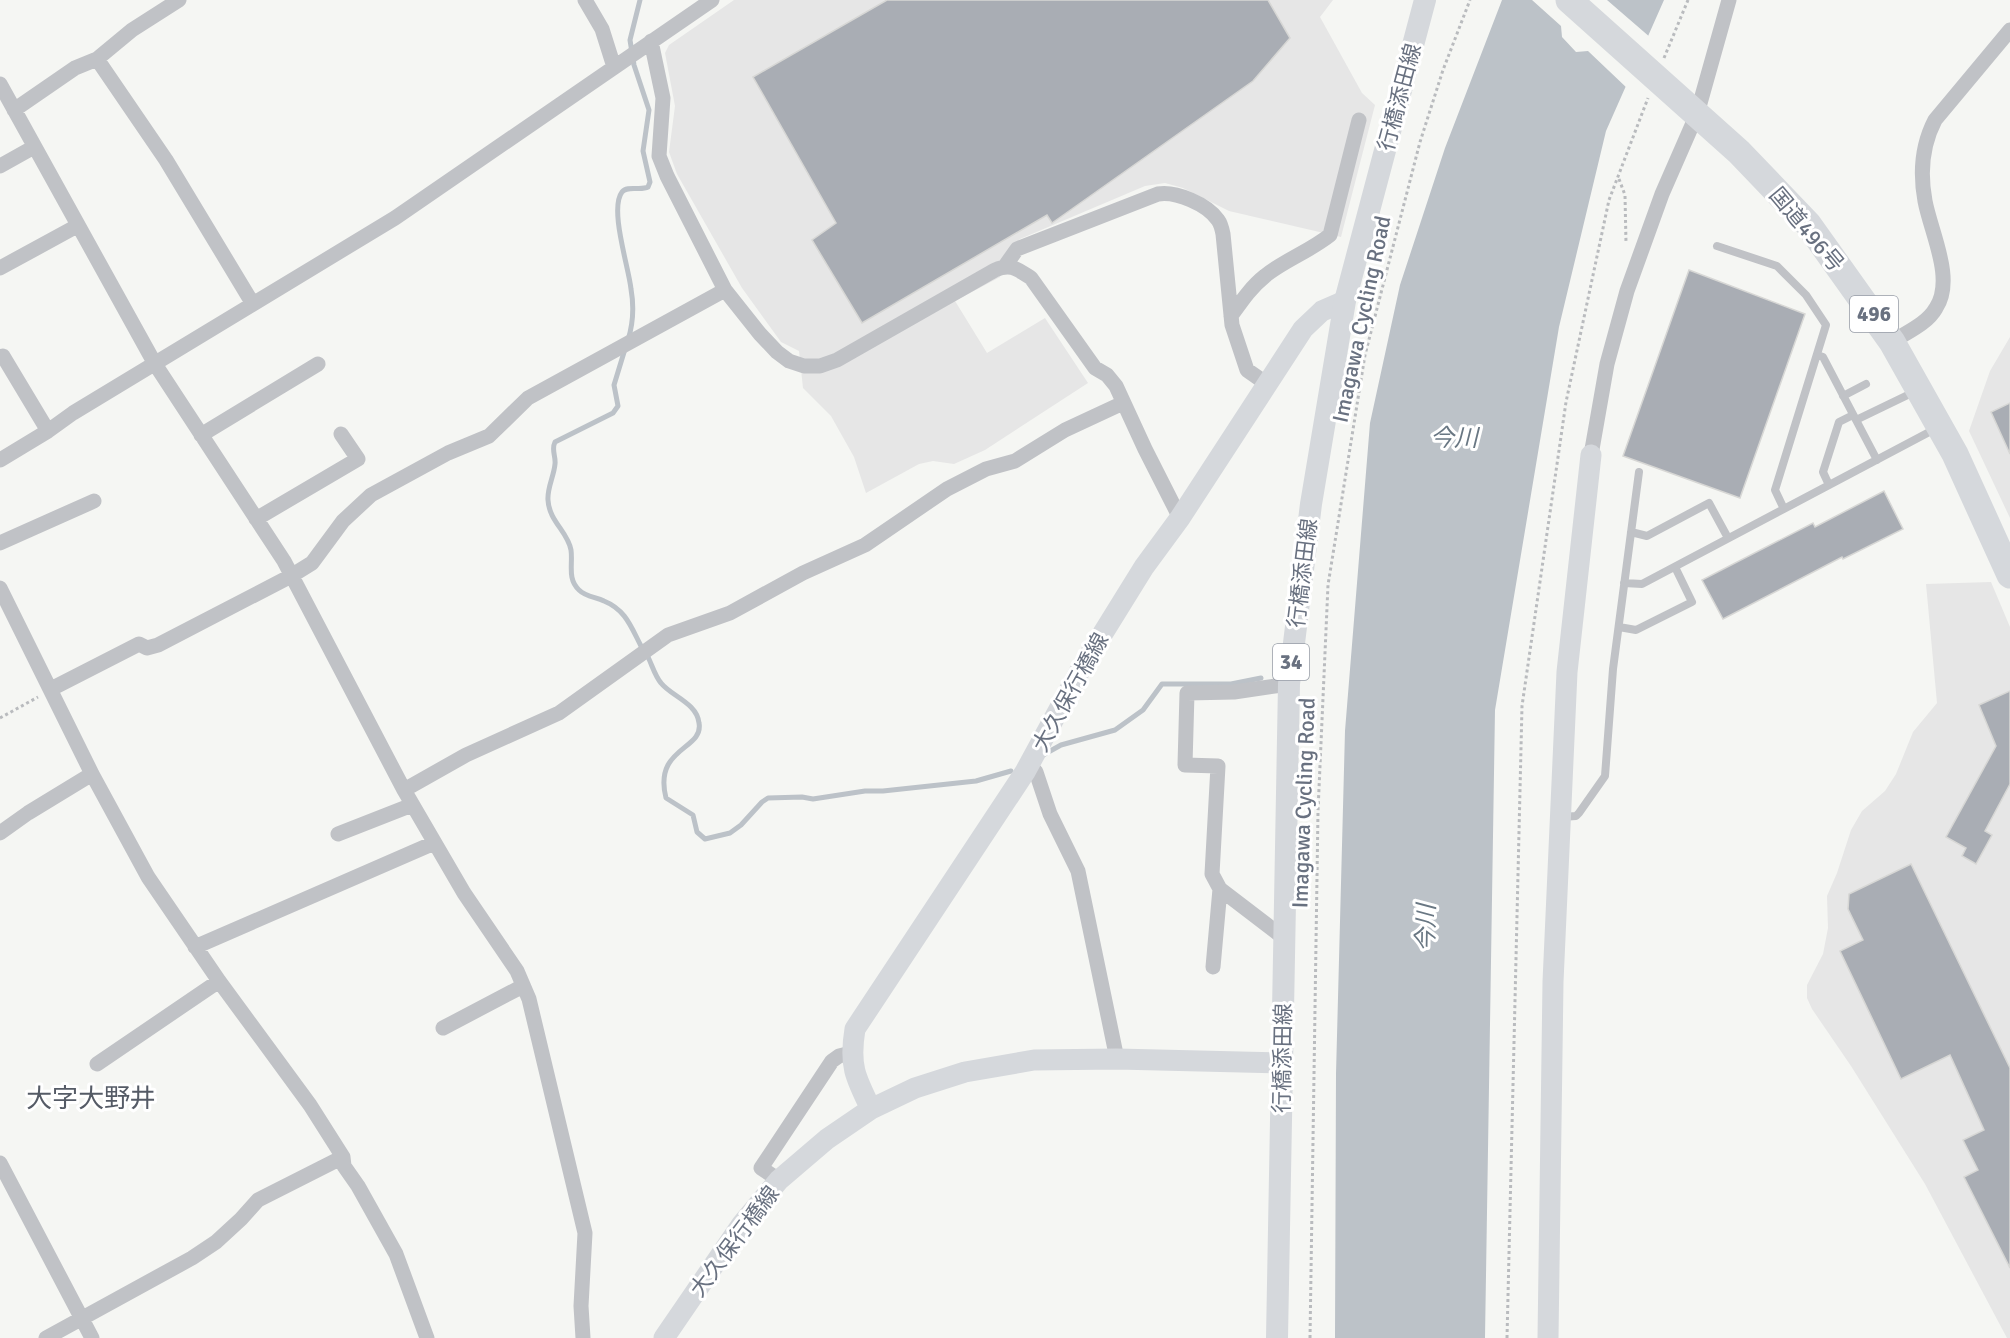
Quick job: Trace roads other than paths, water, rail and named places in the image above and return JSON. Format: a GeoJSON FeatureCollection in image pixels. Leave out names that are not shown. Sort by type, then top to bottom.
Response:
{"type":"FeatureCollection","features":[{"type":"Feature","properties":{"kind":"highway","name":"国道496号"},"geometry":{"type":"LineString","coordinates":[[1569,0],[1739,152],[1808,224],[1892,342],[1954,454],[2010,575]]}},
{"type":"Feature","properties":{"kind":"main road","name":"行橋添田線"},"geometry":{"type":"LineString","coordinates":[[1277,1338],[1289,684],[1311,504],[1345,301],[1425,0]]}},
{"type":"Feature","properties":{"kind":"main road","name":"大久保行橋線"},"geometry":{"type":"LineString","coordinates":[[870,1109],[856,1079],[851,1053],[855,1029],[1025,772],[1082,667],[1144,567],[1180,518],[1303,329],[1322,310],[1345,301]]}},
{"type":"Feature","properties":{"kind":"main road"},"geometry":{"type":"LineString","coordinates":[[1548,1338],[1553,982],[1567,672],[1591,455]]}},
{"type":"Feature","properties":{"kind":"main road","name":"大久保行橋線"},"geometry":{"type":"LineString","coordinates":[[664,1338],[742,1224],[779,1180],[827,1139],[870,1109],[915,1088],[975,1070],[1034,1060],[1117,1059],[1282,1063]]}},
{"type":"Feature","properties":{"kind":"street"},"geometry":{"type":"LineString","coordinates":[[14,110],[75,68],[97,59],[132,30],[179,0]]}},
{"type":"Feature","properties":{"kind":"street"},"geometry":{"type":"LineString","coordinates":[[585,0],[602,29],[614,67]]}},
{"type":"Feature","properties":{"kind":"street"},"geometry":{"type":"LineString","coordinates":[[0,460],[73,413],[395,218],[712,0]]}},
{"type":"Feature","properties":{"kind":"street"},"geometry":{"type":"LineString","coordinates":[[1591,455],[1606,364],[1632,276],[1662,194],[1687,105],[1729,0]]}},
{"type":"Feature","properties":{"kind":"street"},"geometry":{"type":"LineString","coordinates":[[1892,342],[1926,320],[1936,308],[1944,284],[1944,273],[1928,214],[1923,181],[1929,132],[1935,120],[2010,30]]}},
{"type":"Feature","properties":{"kind":"street"},"geometry":{"type":"LineString","coordinates":[[651,41],[663,98],[659,156],[667,177],[725,290],[777,352],[789,361],[804,366],[820,366],[837,360],[1005,266],[1017,249],[1148,198],[1170,192],[1209,211],[1219,221],[1223,234],[1235,335],[1247,370],[1267,384]]}},
{"type":"Feature","properties":{"kind":"street"},"geometry":{"type":"LineString","coordinates":[[97,59],[166,160],[253,304]]}},
{"type":"Feature","properties":{"kind":"street"},"geometry":{"type":"LineString","coordinates":[[2,92],[155,364],[291,576],[412,806],[464,892],[518,971],[529,999],[585,1233],[581,1306],[583,1338]]}},
{"type":"Feature","properties":{"kind":"street"},"geometry":{"type":"LineString","coordinates":[[1231,316],[1266,274],[1314,247],[1330,235],[1359,120]]}},
{"type":"Feature","properties":{"kind":"street"},"geometry":{"type":"LineString","coordinates":[[0,166],[34,147]]}},
{"type":"Feature","properties":{"kind":"street"},"geometry":{"type":"LineString","coordinates":[[0,268],[77,226]]}},
{"type":"Feature","properties":{"kind":"street"},"geometry":{"type":"LineString","coordinates":[[1005,266],[1017,269],[1031,278],[1095,368],[1107,375],[1116,386],[1180,518]]}},
{"type":"Feature","properties":{"kind":"street"},"geometry":{"type":"LineString","coordinates":[[51,689],[139,644],[147,648],[158,645],[291,576],[312,563],[343,521],[371,495],[448,453],[489,436],[528,398],[725,290]]}},
{"type":"Feature","properties":{"kind":"street"},"geometry":{"type":"LineString","coordinates":[[0,358],[3,356],[48,431]]}},
{"type":"Feature","properties":{"kind":"street"},"geometry":{"type":"LineString","coordinates":[[201,435],[318,363]]}},
{"type":"Feature","properties":{"kind":"street"},"geometry":{"type":"LineString","coordinates":[[404,790],[466,755],[559,713],[669,635],[730,613],[803,573],[865,545],[946,489],[986,469],[1015,461],[1065,430],[1123,403]]}},
{"type":"Feature","properties":{"kind":"street"},"geometry":{"type":"LineString","coordinates":[[256,519],[358,459],[341,434]]}},
{"type":"Feature","properties":{"kind":"street"},"geometry":{"type":"LineString","coordinates":[[0,543],[94,501]]}},
{"type":"Feature","properties":{"kind":"street"},"geometry":{"type":"LineString","coordinates":[[0,588],[92,774],[148,877],[219,981],[310,1105],[343,1157],[344,1166],[358,1186],[396,1254],[427,1338]]}},
{"type":"Feature","properties":{"kind":"street"},"geometry":{"type":"LineString","coordinates":[[1284,938],[1220,889],[1212,874],[1218,766],[1185,765],[1187,693],[1234,692],[1289,684]]}},
{"type":"Feature","properties":{"kind":"street"},"geometry":{"type":"LineString","coordinates":[[1025,772],[1036,772],[1050,814],[1078,871],[1117,1059]]}},
{"type":"Feature","properties":{"kind":"street"},"geometry":{"type":"LineString","coordinates":[[0,833],[92,774]]}},
{"type":"Feature","properties":{"kind":"street"},"geometry":{"type":"LineString","coordinates":[[338,834],[412,806]]}},
{"type":"Feature","properties":{"kind":"street"},"geometry":{"type":"LineString","coordinates":[[195,947],[434,843]]}},
{"type":"Feature","properties":{"kind":"street"},"geometry":{"type":"LineString","coordinates":[[1213,967],[1220,889]]}},
{"type":"Feature","properties":{"kind":"street"},"geometry":{"type":"LineString","coordinates":[[97,1064],[219,981]]}},
{"type":"Feature","properties":{"kind":"street"},"geometry":{"type":"LineString","coordinates":[[443,1028],[524,986]]}},
{"type":"Feature","properties":{"kind":"street"},"geometry":{"type":"LineString","coordinates":[[779,1180],[761,1168],[832,1061],[839,1056],[851,1053]]}},
{"type":"Feature","properties":{"kind":"street"},"geometry":{"type":"LineString","coordinates":[[46,1338],[192,1258],[216,1242],[258,1200],[343,1157]]}},
{"type":"Feature","properties":{"kind":"street"},"geometry":{"type":"LineString","coordinates":[[0,1163],[92,1338]]}},
{"type":"Feature","properties":{"kind":"lane"},"geometry":{"type":"LineString","coordinates":[[1718,246],[1777,266],[1806,296],[1826,325],[1775,490],[1784,509]]}},
{"type":"Feature","properties":{"kind":"lane"},"geometry":{"type":"LineString","coordinates":[[1817,355],[1823,357],[1876,460]]}},
{"type":"Feature","properties":{"kind":"lane"},"geometry":{"type":"LineString","coordinates":[[1844,396],[1866,384]]}},
{"type":"Feature","properties":{"kind":"lane"},"geometry":{"type":"LineString","coordinates":[[1829,485],[1823,472],[1839,422],[1919,389]]}},
{"type":"Feature","properties":{"kind":"lane"},"geometry":{"type":"LineString","coordinates":[[1624,583],[1642,584],[1939,427]]}},
{"type":"Feature","properties":{"kind":"lane"},"geometry":{"type":"LineString","coordinates":[[1561,817],[1576,816],[1605,776],[1619,627],[1639,472]]}},
{"type":"Feature","properties":{"kind":"lane"},"geometry":{"type":"LineString","coordinates":[[1631,532],[1647,536],[1710,503],[1728,538]]}},
{"type":"Feature","properties":{"kind":"lane"},"geometry":{"type":"LineString","coordinates":[[1619,627],[1636,630],[1692,602],[1675,567]]}},
{"type":"Feature","properties":{"kind":"water","name":"今川"},"geometry":{"type":"Polygon","coordinates":[[[1502,0],[1664,0],[1606,131],[1559,327],[1495,710],[1485,1338],[1335,1338],[1336,1074],[1345,731],[1370,423],[1400,285],[1445,148],[1502,0]]]}},
{"type":"Feature","properties":{"kind":"waterway"},"geometry":{"type":"LineString","coordinates":[[628,340],[632,321],[632,302],[619,225],[619,200],[624,190],[645,188],[650,182],[643,151],[649,110],[634,65],[630,40],[640,0]]}},
{"type":"Feature","properties":{"kind":"waterway"},"geometry":{"type":"LineString","coordinates":[[625,349],[614,385],[618,406],[613,413],[555,442],[553,448],[555,464],[548,500],[552,514],[571,550],[572,576],[575,586],[585,594],[618,609],[627,620],[641,646]]}},
{"type":"Feature","properties":{"kind":"waterway"},"geometry":{"type":"LineString","coordinates":[[648,657],[655,674],[665,688],[689,705],[697,716],[698,732],[694,739],[672,759],[666,769],[664,781],[666,798],[693,815],[697,832],[705,839],[730,833],[768,798],[813,799],[865,791],[976,781],[1011,771]]}},
{"type":"Feature","properties":{"kind":"waterway"},"geometry":{"type":"LineString","coordinates":[[1043,755],[1061,745],[1115,730],[1143,710],[1162,684],[1231,684],[1261,678]]}},
{"type":"Feature","properties":{"kind":"district","name":"大字大野井"},"geometry":{"type":"Point","coordinates":[91,1098]}}]}
